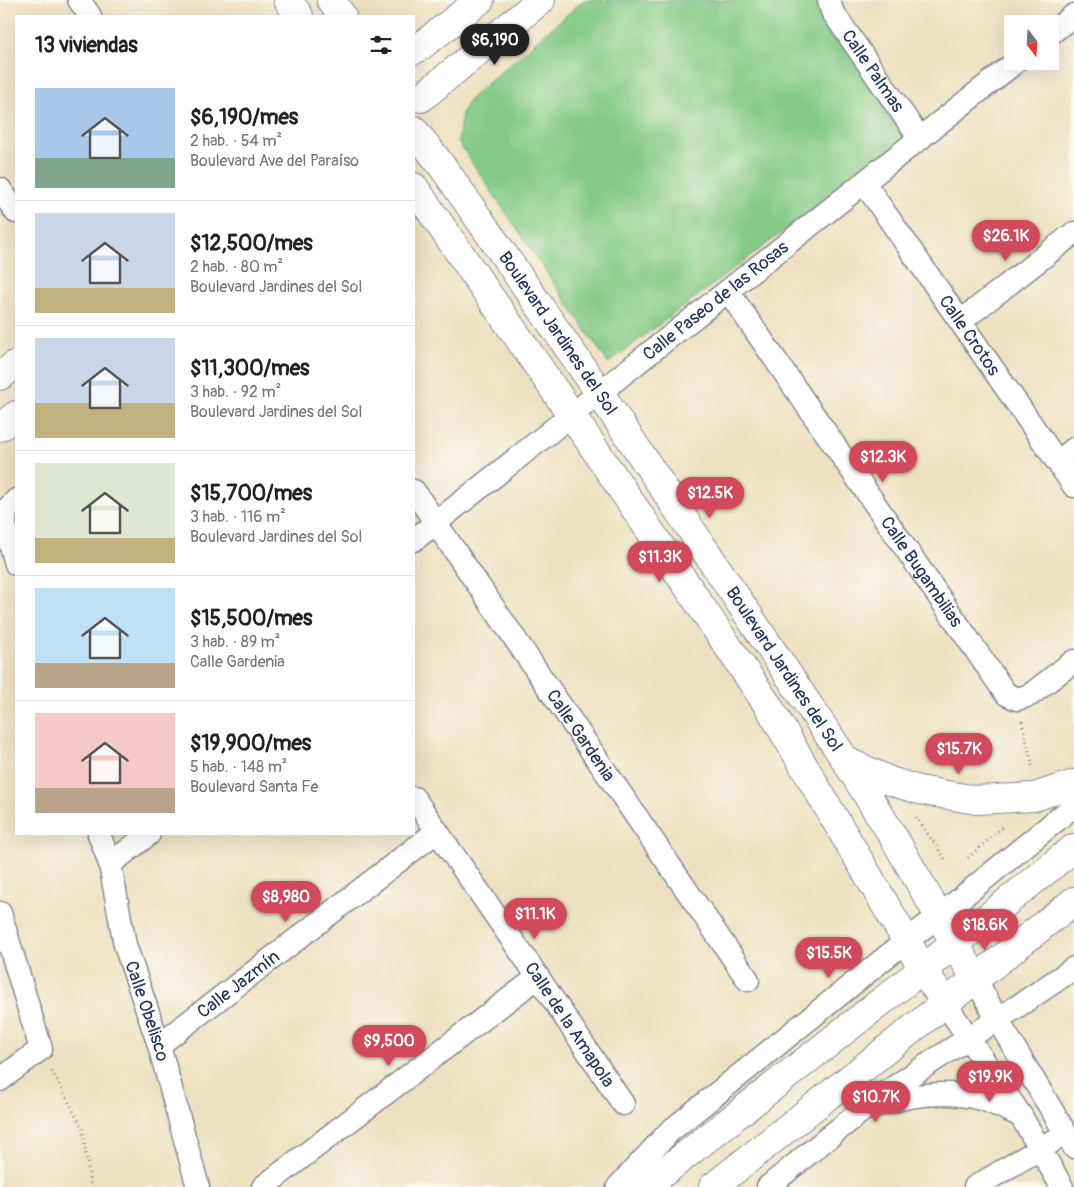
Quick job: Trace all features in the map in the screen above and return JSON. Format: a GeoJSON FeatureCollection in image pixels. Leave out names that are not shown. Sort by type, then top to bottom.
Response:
{"type":"FeatureCollection","features":[{"type":"Feature","properties":{"kind":"street"},"geometry":{"type":"LineString","coordinates":[[79,0],[89,15]]}},
{"type":"Feature","properties":{"kind":"street"},"geometry":{"type":"LineString","coordinates":[[288,0],[298,15]]}},
{"type":"Feature","properties":{"kind":"street"},"geometry":{"type":"LineString","coordinates":[[331,0],[341,15]]}},
{"type":"Feature","properties":{"kind":"street"},"geometry":{"type":"LineString","coordinates":[[415,49],[480,0]]}},
{"type":"Feature","properties":{"kind":"street"},"geometry":{"type":"LineString","coordinates":[[415,127],[420,114],[417,90],[462,65],[541,0]]}},
{"type":"Feature","properties":{"kind":"street","name":"Calle Palmas"},"geometry":{"type":"LineString","coordinates":[[829,0],[832,10],[920,139]]}},
{"type":"Feature","properties":{"kind":"street"},"geometry":{"type":"LineString","coordinates":[[1059,27],[1074,15]]}},
{"type":"Feature","properties":{"kind":"street","name":"Calle Paseo de las Rosas"},"geometry":{"type":"LineString","coordinates":[[415,539],[571,414],[865,184],[1006,70]]}},
{"type":"Feature","properties":{"kind":"street","name":"Boulevard Jardines del Sol"},"geometry":{"type":"LineString","coordinates":[[415,131],[451,178],[599,392],[846,760],[940,916],[976,980]]}},
{"type":"Feature","properties":{"kind":"street","name":"Calle Crotos"},"geometry":{"type":"LineString","coordinates":[[865,184],[961,321],[1066,456],[1074,486]]}},
{"type":"Feature","properties":{"kind":"street","name":"Boulevard Jardines del Sol"},"geometry":{"type":"LineString","coordinates":[[415,188],[571,414],[768,707],[906,941],[945,1003]]}},
{"type":"Feature","properties":{"kind":"street"},"geometry":{"type":"LineString","coordinates":[[0,189],[15,211]]}},
{"type":"Feature","properties":{"kind":"street"},"geometry":{"type":"LineString","coordinates":[[961,321],[1074,233]]}},
{"type":"Feature","properties":{"kind":"street","name":"Calle Bugambilias"},"geometry":{"type":"LineString","coordinates":[[728,291],[1006,694],[1017,699],[1030,695],[1074,661]]}},
{"type":"Feature","properties":{"kind":"street"},"geometry":{"type":"LineString","coordinates":[[0,376],[15,365]]}},
{"type":"Feature","properties":{"kind":"street"},"geometry":{"type":"LineString","coordinates":[[0,427],[15,416]]}},
{"type":"Feature","properties":{"kind":"street","name":"Calle Gardenia"},"geometry":{"type":"LineString","coordinates":[[415,493],[748,980]]}},
{"type":"Feature","properties":{"kind":"street"},"geometry":{"type":"LineString","coordinates":[[11,505],[5,524],[15,560]]}},
{"type":"Feature","properties":{"kind":"street"},"geometry":{"type":"LineString","coordinates":[[846,760],[879,776],[919,790],[976,800],[1034,797],[1074,784]]}},
{"type":"Feature","properties":{"kind":"street","name":"Calle de la Amapola"},"geometry":{"type":"LineString","coordinates":[[415,800],[623,1104]]}},
{"type":"Feature","properties":{"kind":"street"},"geometry":{"type":"LineString","coordinates":[[618,1187],[669,1132],[906,941],[940,916],[1074,806]]}},
{"type":"Feature","properties":{"kind":"street","name":"Calle Jazmín"},"geometry":{"type":"LineString","coordinates":[[159,1044],[436,832]]}},
{"type":"Feature","properties":{"kind":"street","name":"Calle Obelisco"},"geometry":{"type":"LineString","coordinates":[[99,835],[110,864],[125,945],[159,1044],[198,1187]]}},
{"type":"Feature","properties":{"kind":"street"},"geometry":{"type":"LineString","coordinates":[[110,864],[148,835]]}},
{"type":"Feature","properties":{"kind":"street"},"geometry":{"type":"LineString","coordinates":[[645,1187],[956,944],[1074,848]]}},
{"type":"Feature","properties":{"kind":"street"},"geometry":{"type":"LineString","coordinates":[[713,1187],[1074,901]]}},
{"type":"Feature","properties":{"kind":"street"},"geometry":{"type":"LineString","coordinates":[[0,913],[41,1049],[0,1080]]}},
{"type":"Feature","properties":{"kind":"street"},"geometry":{"type":"LineString","coordinates":[[768,1187],[862,1110],[969,1037],[1042,992],[1074,968]]}},
{"type":"Feature","properties":{"kind":"street"},"geometry":{"type":"LineString","coordinates":[[263,1187],[538,977]]}},
{"type":"Feature","properties":{"kind":"street"},"geometry":{"type":"LineString","coordinates":[[975,1187],[1040,1148],[1071,1137],[997,1019],[976,980]]}},
{"type":"Feature","properties":{"kind":"street"},"geometry":{"type":"LineString","coordinates":[[945,1003],[1020,1116],[1062,1187]]}},
{"type":"Feature","properties":{"kind":"street"},"geometry":{"type":"LineString","coordinates":[[862,1110],[898,1099],[942,1093],[982,1099],[1020,1116]]}},
{"type":"Feature","properties":{"kind":"path"},"geometry":{"type":"LineString","coordinates":[[41,1049],[82,1127],[91,1187]]}},
{"type":"Feature","properties":{"kind":"green space"},"geometry":{"type":"Polygon","coordinates":[[[584,0],[817,0],[910,136],[608,363],[458,142],[462,112],[471,98],[584,0]]]}}]}
